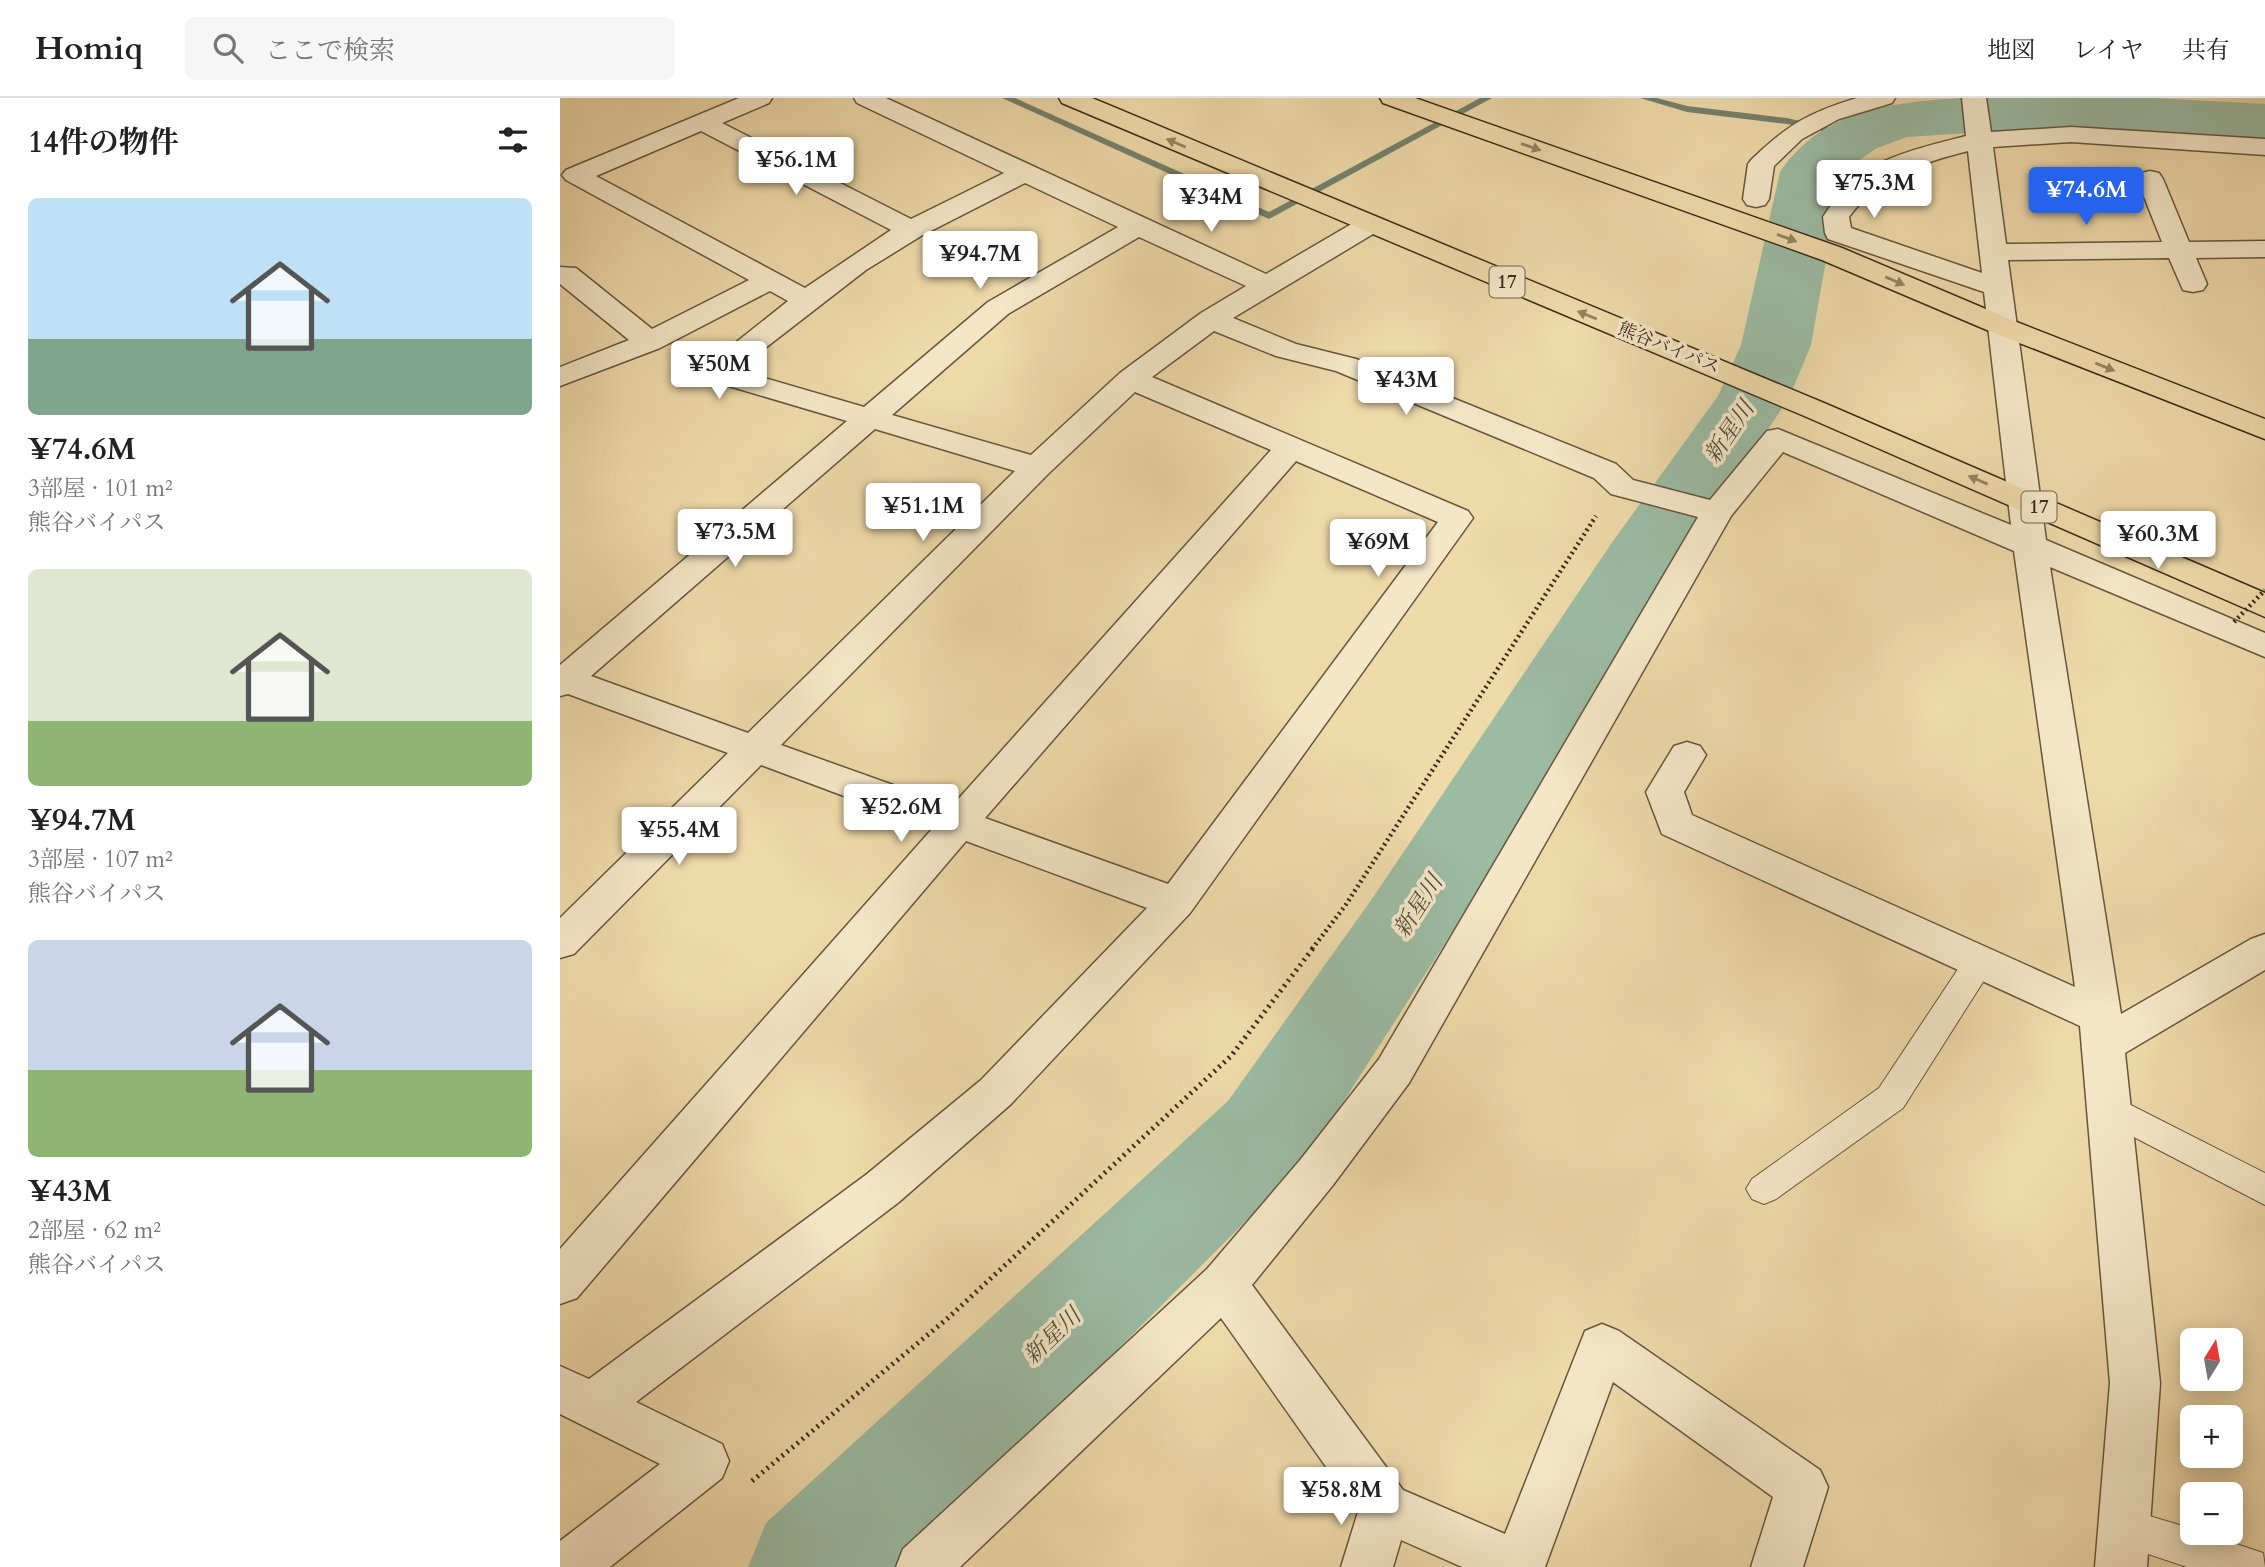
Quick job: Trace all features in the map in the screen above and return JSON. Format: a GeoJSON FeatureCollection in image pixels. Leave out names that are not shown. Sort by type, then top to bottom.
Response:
{"type":"FeatureCollection","features":[{"type":"Feature","properties":{"kind":"highway","name":"熊谷バイパス"},"geometry":{"type":"LineString","coordinates":[[1071,98],[1369,225],[1696,359],[2265,606]]}},
{"type":"Feature","properties":{"kind":"highway"},"geometry":{"type":"LineString","coordinates":[[1391,98],[1467,125],[1749,210],[1832,254],[2002,307],[2265,430]]}},
{"type":"Feature","properties":{"kind":"street"},"geometry":{"type":"LineString","coordinates":[[760,98],[575,175],[807,300]]}},
{"type":"Feature","properties":{"kind":"street"},"geometry":{"type":"LineString","coordinates":[[866,98],[1026,172],[1136,228],[1267,285]]}},
{"type":"Feature","properties":{"kind":"street"},"geometry":{"type":"LineString","coordinates":[[1749,210],[1761,164],[1793,134],[1822,118],[1883,98]]}},
{"type":"Feature","properties":{"kind":"street"},"geometry":{"type":"LineString","coordinates":[[1974,98],[2030,547],[2111,1109],[2135,1383],[2121,1567]]}},
{"type":"Feature","properties":{"kind":"street"},"geometry":{"type":"LineString","coordinates":[[702,122],[911,230]]}},
{"type":"Feature","properties":{"kind":"street"},"geometry":{"type":"LineString","coordinates":[[2002,307],[1838,233],[1836,218],[1859,187],[1899,164],[1978,142],[2024,135],[2110,136],[2265,147]]}},
{"type":"Feature","properties":{"kind":"street"},"geometry":{"type":"LineString","coordinates":[[1026,172],[911,230],[856,264],[715,373],[1037,467]]}},
{"type":"Feature","properties":{"kind":"street"},"geometry":{"type":"LineString","coordinates":[[2150,178],[2193,284]]}},
{"type":"Feature","properties":{"kind":"street"},"geometry":{"type":"LineString","coordinates":[[560,943],[1037,467],[1131,379],[1211,319],[1369,225]]}},
{"type":"Feature","properties":{"kind":"street"},"geometry":{"type":"LineString","coordinates":[[1136,228],[998,309],[562,681],[1176,903]]}},
{"type":"Feature","properties":{"kind":"street"},"geometry":{"type":"LineString","coordinates":[[1994,252],[2265,249]]}},
{"type":"Feature","properties":{"kind":"street"},"geometry":{"type":"LineString","coordinates":[[560,276],[566,274],[650,342]]}},
{"type":"Feature","properties":{"kind":"street"},"geometry":{"type":"LineString","coordinates":[[560,377],[650,342],[768,281]]}},
{"type":"Feature","properties":{"kind":"street"},"geometry":{"type":"LineString","coordinates":[[1211,319],[1286,350],[1346,365],[1372,375],[1605,471],[1622,487],[1716,511]]}},
{"type":"Feature","properties":{"kind":"street"},"geometry":{"type":"LineString","coordinates":[[568,1567],[704,1461],[576,1397],[883,1188],[996,1092],[1176,903],[1457,518],[1131,379]]}},
{"type":"Feature","properties":{"kind":"street"},"geometry":{"type":"LineString","coordinates":[[922,1567],[1224,1284],[1317,1172],[1394,1071],[1716,511],[1778,438],[2265,646]]}},
{"type":"Feature","properties":{"kind":"street"},"geometry":{"type":"LineString","coordinates":[[560,1283],[959,823],[1291,447]]}},
{"type":"Feature","properties":{"kind":"street"},"geometry":{"type":"LineString","coordinates":[[1686,755],[1665,792],[1675,824],[1979,962],[2101,1032]]}},
{"type":"Feature","properties":{"kind":"street"},"geometry":{"type":"LineString","coordinates":[[2101,1032],[2265,950]]}},
{"type":"Feature","properties":{"kind":"street"},"geometry":{"type":"LineString","coordinates":[[1224,1284],[1385,1507],[1519,1566],[1602,1346],[1802,1487],[1777,1567]]}},
{"type":"Feature","properties":{"kind":"street"},"geometry":{"type":"LineString","coordinates":[[1367,1567],[1385,1507]]}},
{"type":"Feature","properties":{"kind":"lane"},"geometry":{"type":"LineString","coordinates":[[1764,1189],[1891,1098],[1979,962]]}},
{"type":"Feature","properties":{"kind":"lane"},"geometry":{"type":"LineString","coordinates":[[2111,1109],[2265,1190]]}},
{"type":"Feature","properties":{"kind":"lane"},"geometry":{"type":"LineString","coordinates":[[2126,1528],[2249,1567]]}},
{"type":"Feature","properties":{"kind":"path"},"geometry":{"type":"LineString","coordinates":[[704,1461],[734,1496],[948,1318],[1231,1056],[1345,906],[1599,512]]}},
{"type":"Feature","properties":{"kind":"path"},"geometry":{"type":"LineString","coordinates":[[2235,622],[2265,590]]}},
{"type":"Feature","properties":{"kind":"waterway"},"geometry":{"type":"LineString","coordinates":[[1007,98],[1269,216],[1487,98]]}},
{"type":"Feature","properties":{"kind":"waterway"},"geometry":{"type":"LineString","coordinates":[[1645,98],[1687,109],[1787,121],[1856,135]]}},
{"type":"Feature","properties":{"kind":"waterway","name":"新星川"},"geometry":{"type":"LineString","coordinates":[[811,1567],[1266,1132],[1408,922],[1641,559],[1753,398],[1776,345],[1811,172],[1830,152],[1856,135],[1900,120],[2047,110],[2265,122]]}}]}
